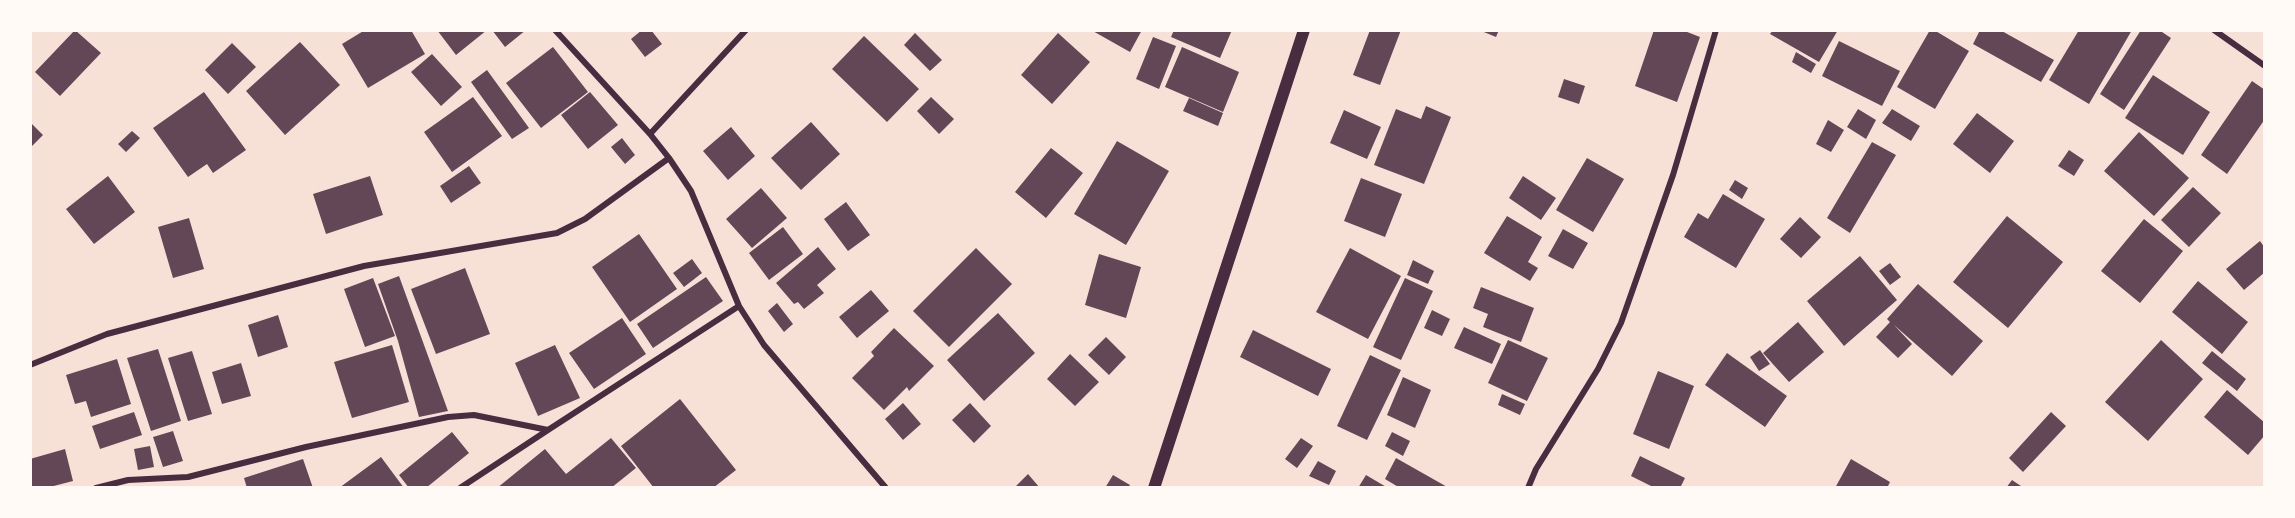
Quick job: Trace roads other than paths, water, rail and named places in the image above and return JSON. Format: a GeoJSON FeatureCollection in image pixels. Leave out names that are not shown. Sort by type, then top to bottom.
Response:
{"type":"FeatureCollection","features":[{"type":"Feature","properties":{"kind":"main road"},"geometry":{"type":"LineString","coordinates":[[1154,488],[1304,30]]}},
{"type":"Feature","properties":{"kind":"street"},"geometry":{"type":"LineString","coordinates":[[555,30],[669,158],[691,191],[740,306],[765,345],[886,488]]}},
{"type":"Feature","properties":{"kind":"street"},"geometry":{"type":"LineString","coordinates":[[650,134],[746,30]]}},
{"type":"Feature","properties":{"kind":"street"},"geometry":{"type":"LineString","coordinates":[[1528,488],[1536,469],[1598,369],[1621,323],[1673,175],[1716,30]]}},
{"type":"Feature","properties":{"kind":"street"},"geometry":{"type":"LineString","coordinates":[[2214,30],[2265,66]]}},
{"type":"Feature","properties":{"kind":"street"},"geometry":{"type":"LineString","coordinates":[[30,364],[107,334],[364,266],[557,233],[585,219],[669,158]]}},
{"type":"Feature","properties":{"kind":"street"},"geometry":{"type":"LineString","coordinates":[[460,488],[740,306]]}},
{"type":"Feature","properties":{"kind":"street"},"geometry":{"type":"LineString","coordinates":[[96,488],[128,480],[188,477],[306,447],[448,417],[474,415],[548,430]]}}]}
